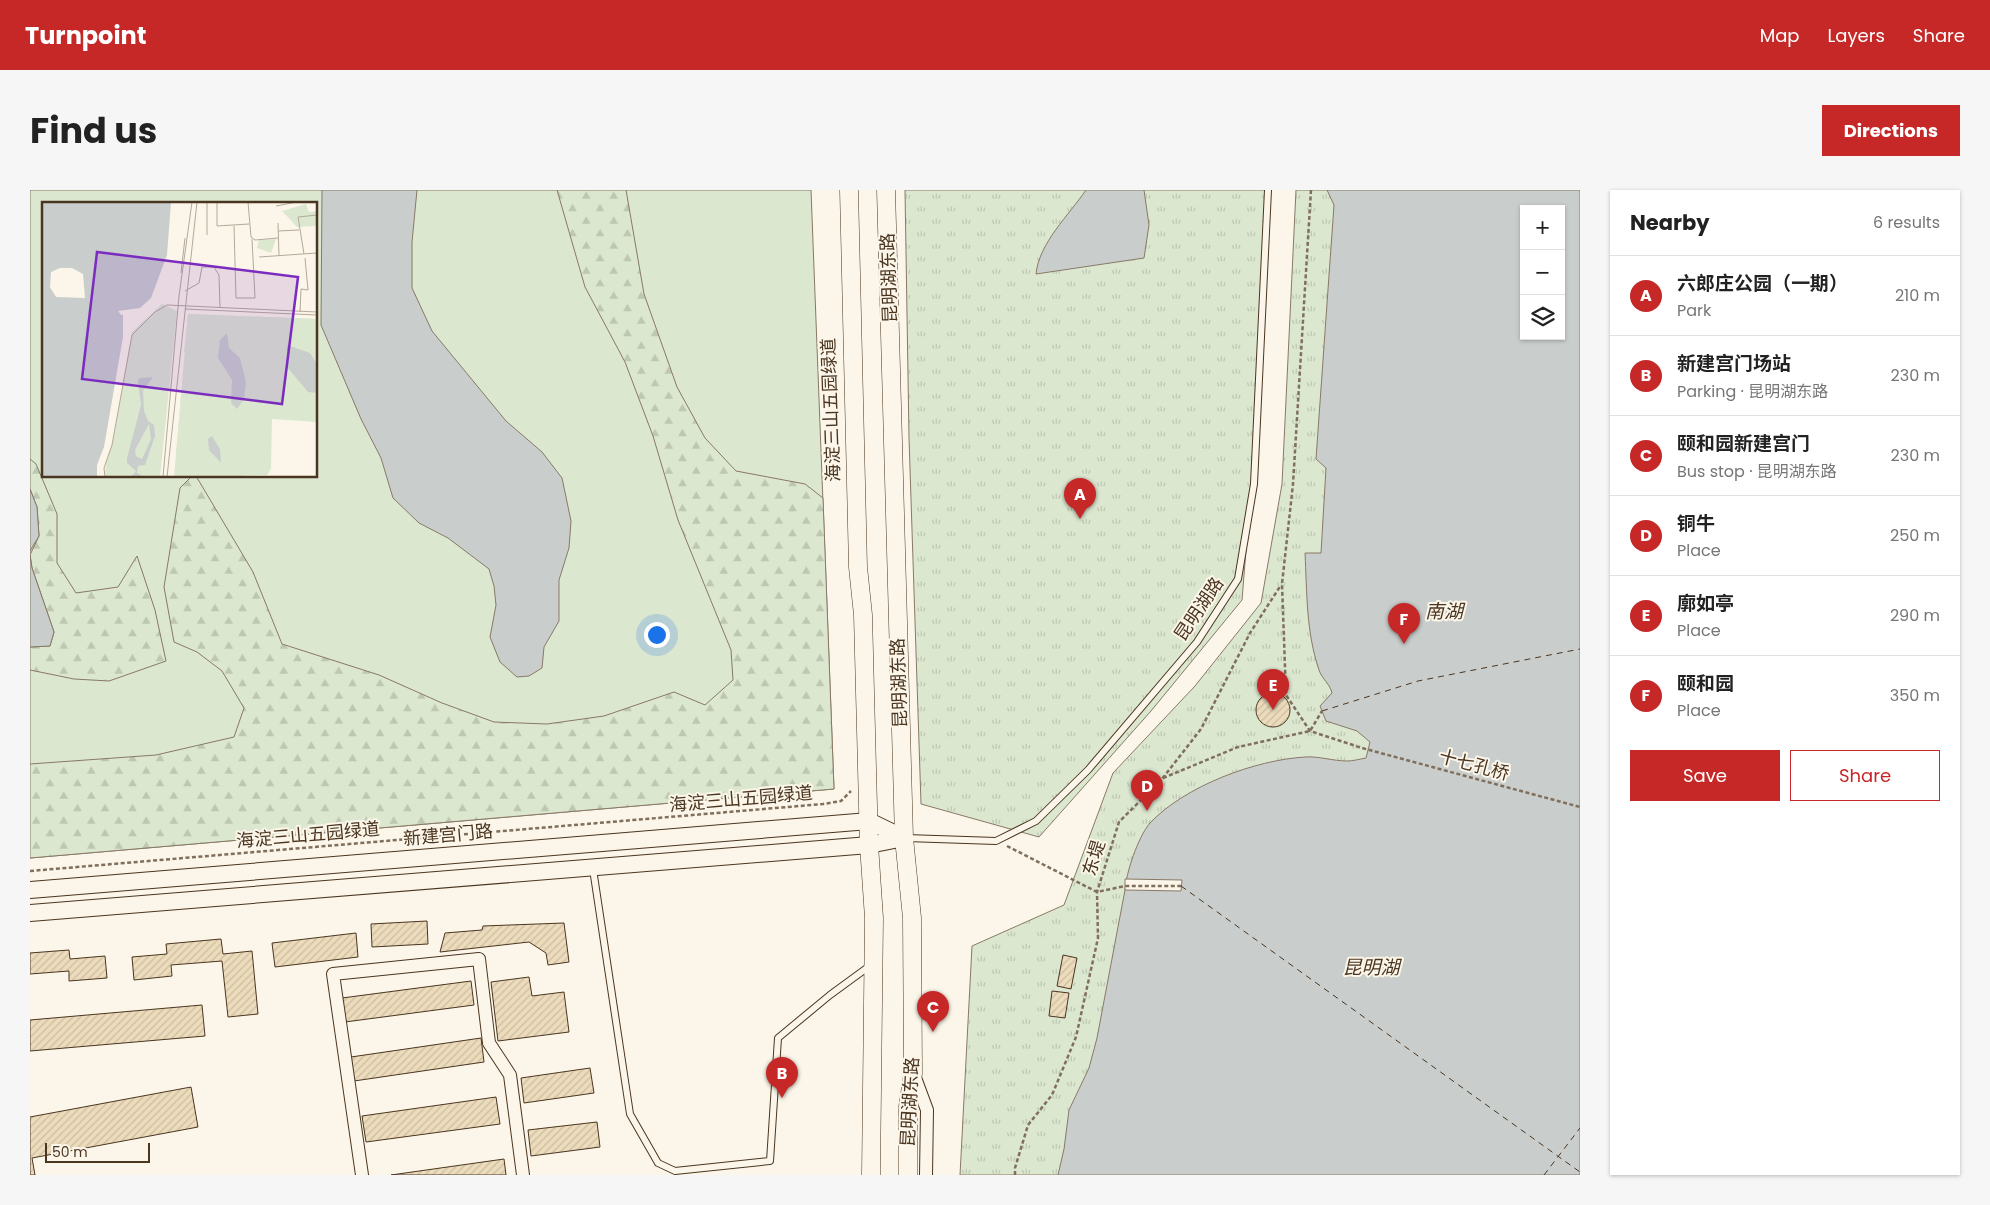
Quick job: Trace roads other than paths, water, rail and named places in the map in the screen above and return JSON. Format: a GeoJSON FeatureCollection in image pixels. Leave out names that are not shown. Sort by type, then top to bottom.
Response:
{"type":"FeatureCollection","features":[{"type":"Feature","properties":{"kind":"main road","name":"昆明湖东路"},"geometry":{"type":"LineString","coordinates":[[849,190],[858,568],[863,615],[869,845],[874,918],[872,1175]]}},
{"type":"Feature","properties":{"kind":"main road","name":"昆明湖东路"},"geometry":{"type":"LineString","coordinates":[[886,190],[904,838],[912,918],[913,1073],[908,1107],[908,1175]]}},
{"type":"Feature","properties":{"kind":"street"},"geometry":{"type":"LineString","coordinates":[[869,821],[904,838]]}},
{"type":"Feature","properties":{"kind":"street","name":"新建宫门路"},"geometry":{"type":"LineString","coordinates":[[30,890],[869,821]]}},
{"type":"Feature","properties":{"kind":"street"},"geometry":{"type":"LineString","coordinates":[[30,913],[869,845],[904,838]]}},
{"type":"Feature","properties":{"kind":"street"},"geometry":{"type":"LineString","coordinates":[[362,1175],[333,974],[479,959],[489,1043],[510,1076],[523,1175]]}},
{"type":"Feature","properties":{"kind":"street"},"geometry":{"type":"LineString","coordinates":[[913,1073],[927,1110],[926,1175]]}},
{"type":"Feature","properties":{"kind":"lane","name":"昆明湖路"},"geometry":{"type":"LineString","coordinates":[[904,838],[996,841],[1036,821],[1088,770],[1198,642],[1238,578],[1254,484],[1268,190]]}},
{"type":"Feature","properties":{"kind":"lane"},"geometry":{"type":"LineString","coordinates":[[593,867],[630,1114],[658,1163],[675,1171],[770,1161],[778,1038],[830,995],[874,963]]}},
{"type":"Feature","properties":{"kind":"water"},"geometry":{"type":"Polygon","coordinates":[[[322,190],[417,190],[412,242],[412,288],[432,331],[506,421],[542,452],[562,478],[571,521],[569,548],[559,580],[559,621],[544,647],[542,668],[529,676],[517,677],[500,662],[490,637],[496,605],[494,586],[489,569],[448,538],[419,523],[393,498],[381,458],[361,419],[321,325],[322,190]]]}},
{"type":"Feature","properties":{"kind":"water"},"geometry":{"type":"Polygon","coordinates":[[[1086,190],[1144,190],[1149,225],[1144,258],[1036,274],[1038,263],[1049,240],[1086,190]]]}},
{"type":"Feature","properties":{"kind":"water"},"geometry":{"type":"Polygon","coordinates":[[[1327,190],[1580,190],[1580,1175],[1058,1175],[1064,1149],[1069,1110],[1089,1068],[1097,1038],[1128,874],[1133,855],[1150,823],[1182,798],[1222,777],[1243,769],[1285,759],[1305,757],[1347,761],[1366,758],[1370,742],[1357,731],[1326,721],[1320,706],[1332,693],[1320,673],[1309,627],[1305,553],[1321,553],[1326,468],[1316,459],[1334,205],[1327,190]]]}},
{"type":"Feature","properties":{"kind":"water"},"geometry":{"type":"Polygon","coordinates":[[[30,489],[37,507],[39,536],[30,551],[30,489]]]}},
{"type":"Feature","properties":{"kind":"water"},"geometry":{"type":"Polygon","coordinates":[[[30,555],[32,568],[54,632],[50,646],[30,647],[30,555]]]}},
{"type":"Feature","properties":{"kind":"place","name":"六郎庄公园（一期）"},"geometry":{"type":"Point","coordinates":[1080,519]}},
{"type":"Feature","properties":{"kind":"place","name":"颐和园"},"geometry":{"type":"Point","coordinates":[1404,644]}},
{"type":"Feature","properties":{"kind":"place","name":"廓如亭"},"geometry":{"type":"Point","coordinates":[1273,710]}},
{"type":"Feature","properties":{"kind":"place","name":"铜牛"},"geometry":{"type":"Point","coordinates":[1147,811]}},
{"type":"Feature","properties":{"kind":"place","name":"颐和园新建宫门"},"geometry":{"type":"Point","coordinates":[933,1032]}},
{"type":"Feature","properties":{"kind":"place","name":"新建宫门场站"},"geometry":{"type":"Point","coordinates":[782,1098]}},
{"type":"Feature","properties":{"kind":"water label","name":"南湖"},"geometry":{"type":"Point","coordinates":[1444,611]}},
{"type":"Feature","properties":{"kind":"water label","name":"昆明湖"},"geometry":{"type":"Point","coordinates":[1371,967]}}]}
